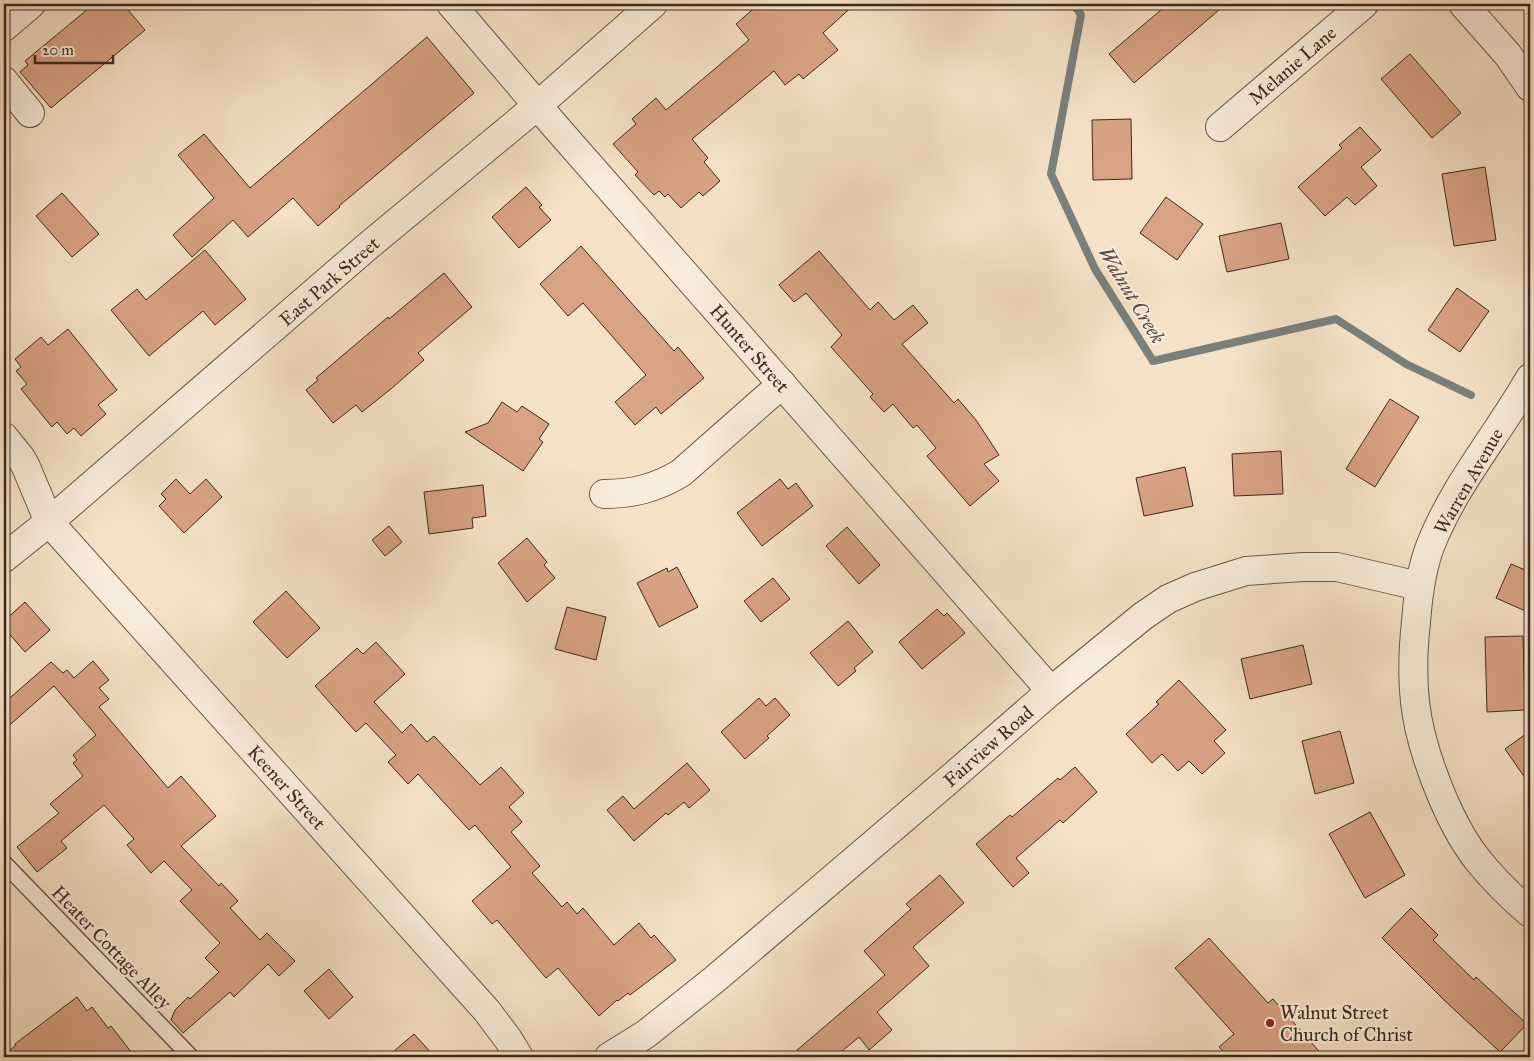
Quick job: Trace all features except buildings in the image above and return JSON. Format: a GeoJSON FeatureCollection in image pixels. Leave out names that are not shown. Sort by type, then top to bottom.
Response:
{"type":"FeatureCollection","features":[{"type":"Feature","properties":{"kind":"street"},"geometry":{"type":"LineString","coordinates":[[4,27],[31,4]]}},
{"type":"Feature","properties":{"kind":"street","name":"Hunter Street"},"geometry":{"type":"LineString","coordinates":[[451,4],[537,106],[1051,690]]}},
{"type":"Feature","properties":{"kind":"street","name":"East Park Street"},"geometry":{"type":"LineString","coordinates":[[4,558],[49,522],[368,246],[537,106],[653,4]]}},
{"type":"Feature","properties":{"kind":"street","name":"Melanie Lane"},"geometry":{"type":"LineString","coordinates":[[1220,127],[1364,4]]}},
{"type":"Feature","properties":{"kind":"street"},"geometry":{"type":"LineString","coordinates":[[1463,4],[1508,55],[1530,88]]}},
{"type":"Feature","properties":{"kind":"street"},"geometry":{"type":"LineString","coordinates":[[4,81],[30,113]]}},
{"type":"Feature","properties":{"kind":"street","name":"Warren Avenue"},"geometry":{"type":"LineString","coordinates":[[1530,378],[1473,467],[1446,513],[1431,545],[1419,586],[1412,657],[1415,702],[1428,761],[1460,834],[1476,858],[1508,894],[1530,913]]}},
{"type":"Feature","properties":{"kind":"street"},"geometry":{"type":"LineString","coordinates":[[604,494],[639,492],[681,473],[782,384]]}},
{"type":"Feature","properties":{"kind":"street","name":"Keener Street"},"geometry":{"type":"LineString","coordinates":[[4,437],[26,466],[49,522],[487,1011],[508,1038],[519,1057]]}},
{"type":"Feature","properties":{"kind":"street","name":"Fairview Road"},"geometry":{"type":"LineString","coordinates":[[609,1057],[646,1034],[721,974],[1051,690],[1143,616],[1168,599],[1222,577],[1246,571],[1268,569],[1337,567],[1419,586]]}},
{"type":"Feature","properties":{"kind":"lane","name":"Heater Cottage Alley"},"geometry":{"type":"LineString","coordinates":[[4,863],[191,1057]]}},
{"type":"Feature","properties":{"kind":"waterway","name":"Walnut Creek"},"geometry":{"type":"LineString","coordinates":[[1074,4],[1081,15],[1051,174],[1095,269],[1153,361],[1336,319],[1406,364],[1471,395]]}},
{"type":"Feature","properties":{"kind":"place","name":"Walnut Street Church of Christ"},"geometry":{"type":"Point","coordinates":[1270,1023]}}]}
